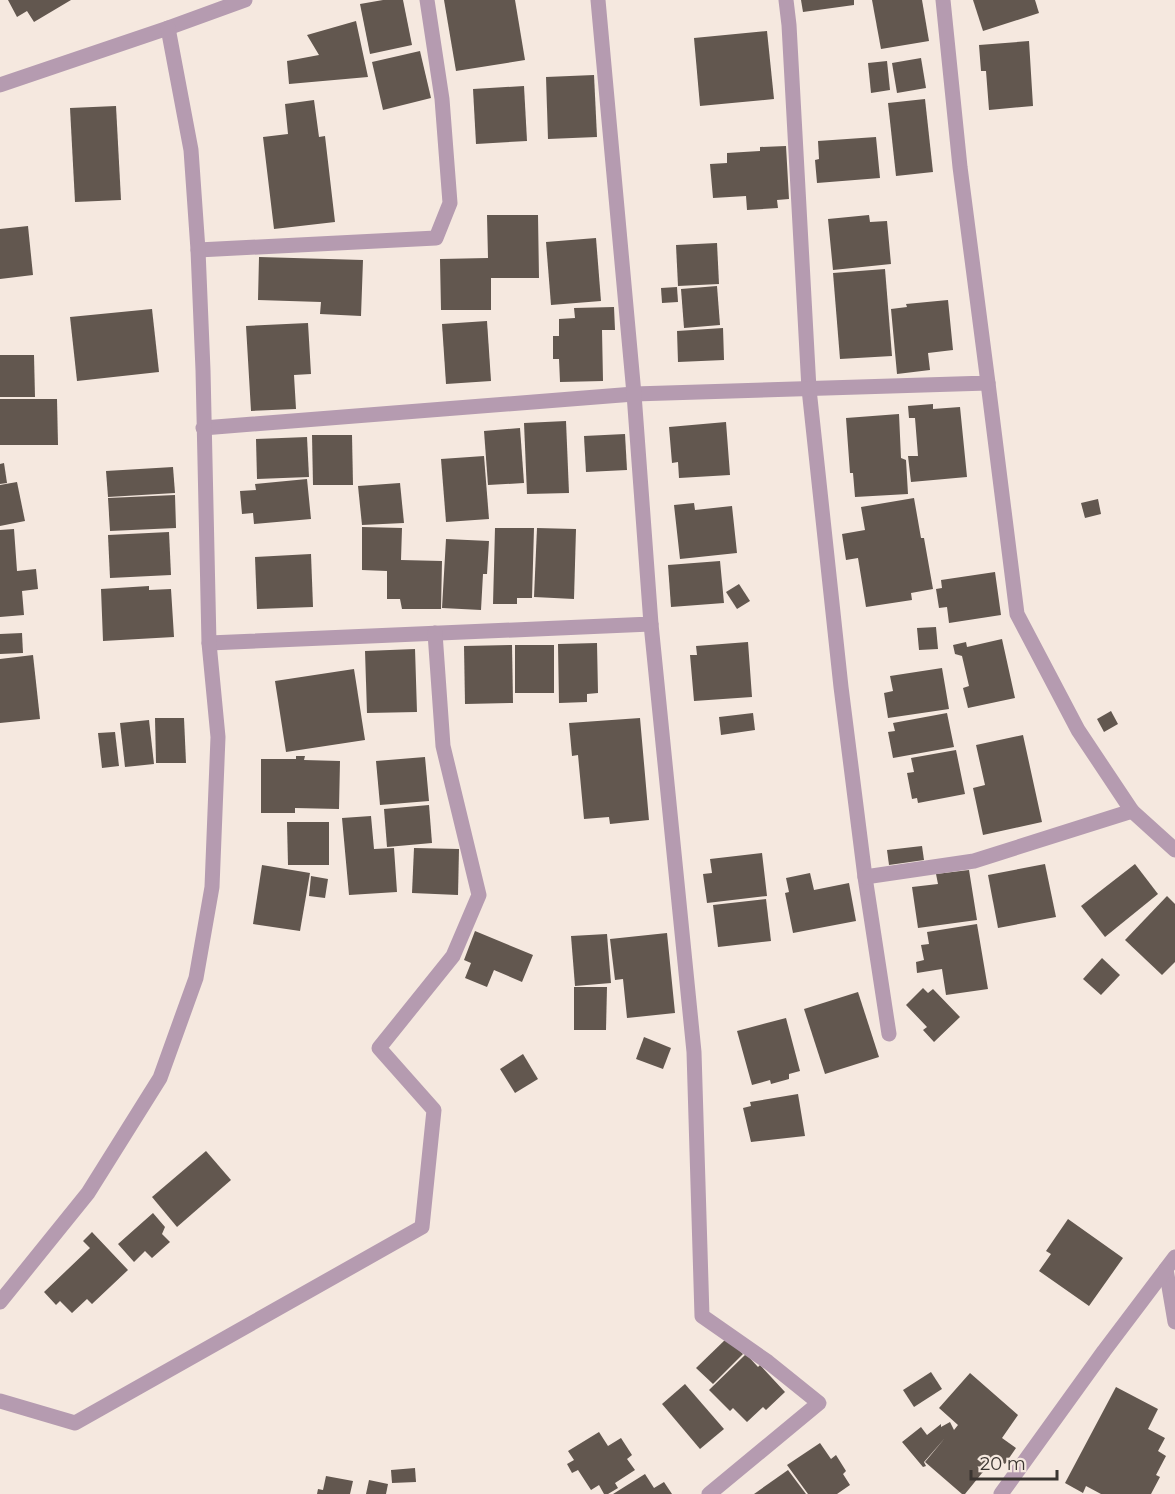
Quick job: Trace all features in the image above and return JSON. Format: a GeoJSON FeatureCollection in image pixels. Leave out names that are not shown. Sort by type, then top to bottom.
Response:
{"type":"FeatureCollection","features":[{"type":"Feature","properties":{"kind":"street"},"geometry":{"type":"LineString","coordinates":[[0,85],[168,28],[222,4],[245,0]]}},
{"type":"Feature","properties":{"kind":"street"},"geometry":{"type":"LineString","coordinates":[[198,250],[436,238],[450,203],[442,99],[427,0]]}},
{"type":"Feature","properties":{"kind":"street"},"geometry":{"type":"LineString","coordinates":[[598,0],[634,394],[651,624],[694,1052],[702,1316],[768,1362],[819,1403],[710,1494]]}},
{"type":"Feature","properties":{"kind":"street"},"geometry":{"type":"LineString","coordinates":[[786,0],[809,389],[841,687],[865,877],[889,1034]]}},
{"type":"Feature","properties":{"kind":"street"},"geometry":{"type":"LineString","coordinates":[[942,0],[960,167],[1017,614],[1078,730],[1132,812],[1175,850]]}},
{"type":"Feature","properties":{"kind":"street"},"geometry":{"type":"LineString","coordinates":[[0,1302],[88,1193],[160,1078],[196,978],[212,887],[218,737],[209,643],[198,250],[191,150],[168,28]]}},
{"type":"Feature","properties":{"kind":"street"},"geometry":{"type":"LineString","coordinates":[[203,428],[634,394],[988,383]]}},
{"type":"Feature","properties":{"kind":"street"},"geometry":{"type":"LineString","coordinates":[[209,643],[651,624]]}},
{"type":"Feature","properties":{"kind":"street"},"geometry":{"type":"LineString","coordinates":[[0,1401],[75,1424],[422,1227],[434,1110],[379,1048],[453,956],[479,895],[443,746],[435,633]]}},
{"type":"Feature","properties":{"kind":"street"},"geometry":{"type":"LineString","coordinates":[[865,877],[974,861],[1132,812]]}},
{"type":"Feature","properties":{"kind":"street"},"geometry":{"type":"LineString","coordinates":[[1170,1263],[1175,1322]]}},
{"type":"Feature","properties":{"kind":"street"},"geometry":{"type":"LineString","coordinates":[[1001,1494],[1170,1263]]}},
{"type":"Feature","properties":{"kind":"building"},"geometry":{"type":"Polygon","coordinates":[[[8,0],[71,0],[34,22],[27,11],[17,17],[8,0]]]}},
{"type":"Feature","properties":{"kind":"building"},"geometry":{"type":"Polygon","coordinates":[[[383,0],[403,0],[412,45],[370,54],[360,4],[383,0]]]}},
{"type":"Feature","properties":{"kind":"building"},"geometry":{"type":"Polygon","coordinates":[[[444,0],[515,0],[525,60],[456,71],[444,0]]]}},
{"type":"Feature","properties":{"kind":"building"},"geometry":{"type":"Polygon","coordinates":[[[801,0],[854,0],[854,5],[803,12],[801,0]]]}},
{"type":"Feature","properties":{"kind":"building"},"geometry":{"type":"Polygon","coordinates":[[[872,0],[922,0],[929,41],[881,49],[872,0]]]}},
{"type":"Feature","properties":{"kind":"building"},"geometry":{"type":"Polygon","coordinates":[[[973,0],[1035,0],[1039,13],[983,31],[973,0]]]}},
{"type":"Feature","properties":{"kind":"building"},"geometry":{"type":"Polygon","coordinates":[[[356,21],[368,77],[289,84],[287,61],[319,55],[307,35],[356,21]]]}},
{"type":"Feature","properties":{"kind":"building"},"geometry":{"type":"Polygon","coordinates":[[[767,31],[774,99],[700,106],[694,38],[767,31]]]}},
{"type":"Feature","properties":{"kind":"building"},"geometry":{"type":"Polygon","coordinates":[[[1029,41],[1033,106],[989,110],[986,71],[981,71],[979,45],[1029,41]]]}},
{"type":"Feature","properties":{"kind":"building"},"geometry":{"type":"Polygon","coordinates":[[[420,51],[431,98],[383,110],[372,62],[420,51]]]}},
{"type":"Feature","properties":{"kind":"building"},"geometry":{"type":"Polygon","coordinates":[[[921,58],[926,88],[897,93],[892,63],[921,58]]]}},
{"type":"Feature","properties":{"kind":"building"},"geometry":{"type":"Polygon","coordinates":[[[887,61],[890,90],[871,93],[868,63],[887,61]]]}},
{"type":"Feature","properties":{"kind":"building"},"geometry":{"type":"Polygon","coordinates":[[[594,75],[597,137],[548,139],[546,77],[594,75]]]}},
{"type":"Feature","properties":{"kind":"building"},"geometry":{"type":"Polygon","coordinates":[[[524,86],[527,141],[476,144],[473,89],[524,86]]]}},
{"type":"Feature","properties":{"kind":"building"},"geometry":{"type":"Polygon","coordinates":[[[925,99],[933,172],[896,176],[888,103],[925,99]]]}},
{"type":"Feature","properties":{"kind":"building"},"geometry":{"type":"Polygon","coordinates":[[[314,100],[319,137],[325,136],[335,222],[274,229],[263,137],[288,134],[285,104],[314,100]]]}},
{"type":"Feature","properties":{"kind":"building"},"geometry":{"type":"Polygon","coordinates":[[[116,106],[121,200],[75,202],[70,108],[116,106]]]}},
{"type":"Feature","properties":{"kind":"building"},"geometry":{"type":"Polygon","coordinates":[[[876,137],[880,178],[817,183],[815,160],[819,159],[818,141],[876,137]]]}},
{"type":"Feature","properties":{"kind":"building"},"geometry":{"type":"Polygon","coordinates":[[[786,146],[789,199],[777,200],[778,208],[747,210],[746,196],[713,198],[710,164],[727,163],[727,153],[760,151],[760,147],[786,146]]]}},
{"type":"Feature","properties":{"kind":"building"},"geometry":{"type":"Polygon","coordinates":[[[487,215],[538,215],[539,278],[491,278],[491,310],[441,310],[440,259],[488,258],[487,215]]]}},
{"type":"Feature","properties":{"kind":"building"},"geometry":{"type":"Polygon","coordinates":[[[869,215],[870,222],[887,221],[891,264],[833,270],[828,219],[869,215]]]}},
{"type":"Feature","properties":{"kind":"building"},"geometry":{"type":"Polygon","coordinates":[[[28,226],[33,275],[0,279],[0,229],[28,226]]]}},
{"type":"Feature","properties":{"kind":"building"},"geometry":{"type":"Polygon","coordinates":[[[596,238],[601,301],[551,305],[546,242],[596,238]]]}},
{"type":"Feature","properties":{"kind":"building"},"geometry":{"type":"Polygon","coordinates":[[[717,243],[719,284],[678,286],[676,245],[717,243]]]}},
{"type":"Feature","properties":{"kind":"building"},"geometry":{"type":"Polygon","coordinates":[[[259,257],[363,260],[361,316],[320,314],[321,302],[258,300],[259,257]]]}},
{"type":"Feature","properties":{"kind":"building"},"geometry":{"type":"Polygon","coordinates":[[[885,269],[892,356],[840,359],[833,273],[885,269]]]}},
{"type":"Feature","properties":{"kind":"building"},"geometry":{"type":"Polygon","coordinates":[[[717,286],[720,325],[684,328],[681,289],[717,286]]]}},
{"type":"Feature","properties":{"kind":"building"},"geometry":{"type":"Polygon","coordinates":[[[677,287],[678,302],[662,303],[661,288],[677,287]]]}},
{"type":"Feature","properties":{"kind":"building"},"geometry":{"type":"Polygon","coordinates":[[[948,300],[953,350],[928,353],[930,370],[897,374],[891,309],[907,307],[906,304],[948,300]]]}},
{"type":"Feature","properties":{"kind":"building"},"geometry":{"type":"Polygon","coordinates":[[[614,307],[615,330],[602,330],[603,381],[560,382],[559,359],[553,359],[553,336],[559,336],[559,319],[575,318],[574,308],[614,307]]]}},
{"type":"Feature","properties":{"kind":"building"},"geometry":{"type":"Polygon","coordinates":[[[152,309],[159,372],[77,381],[70,317],[152,309]]]}},
{"type":"Feature","properties":{"kind":"building"},"geometry":{"type":"Polygon","coordinates":[[[487,321],[491,381],[446,384],[442,324],[487,321]]]}},
{"type":"Feature","properties":{"kind":"building"},"geometry":{"type":"Polygon","coordinates":[[[308,323],[311,374],[294,375],[296,409],[251,411],[246,326],[308,323]]]}},
{"type":"Feature","properties":{"kind":"building"},"geometry":{"type":"Polygon","coordinates":[[[723,328],[724,360],[678,362],[677,331],[723,328]]]}},
{"type":"Feature","properties":{"kind":"building"},"geometry":{"type":"Polygon","coordinates":[[[0,355],[34,355],[35,397],[0,397],[0,355]]]}},
{"type":"Feature","properties":{"kind":"building"},"geometry":{"type":"Polygon","coordinates":[[[0,399],[57,399],[58,445],[0,445],[0,399]]]}},
{"type":"Feature","properties":{"kind":"building"},"geometry":{"type":"Polygon","coordinates":[[[933,404],[933,409],[960,407],[967,477],[911,482],[908,456],[918,456],[915,418],[909,418],[908,406],[933,404]]]}},
{"type":"Feature","properties":{"kind":"building"},"geometry":{"type":"Polygon","coordinates":[[[899,414],[901,458],[906,460],[908,494],[855,497],[853,473],[850,473],[846,418],[899,414]]]}},
{"type":"Feature","properties":{"kind":"building"},"geometry":{"type":"Polygon","coordinates":[[[566,421],[569,493],[527,494],[524,423],[566,421]]]}},
{"type":"Feature","properties":{"kind":"building"},"geometry":{"type":"Polygon","coordinates":[[[726,422],[730,475],[679,478],[678,462],[672,463],[669,427],[726,422]]]}},
{"type":"Feature","properties":{"kind":"building"},"geometry":{"type":"Polygon","coordinates":[[[520,428],[524,483],[488,485],[484,431],[520,428]]]}},
{"type":"Feature","properties":{"kind":"building"},"geometry":{"type":"Polygon","coordinates":[[[625,434],[627,470],[586,472],[584,436],[625,434]]]}},
{"type":"Feature","properties":{"kind":"building"},"geometry":{"type":"Polygon","coordinates":[[[312,435],[352,435],[353,485],[313,485],[312,435]]]}},
{"type":"Feature","properties":{"kind":"building"},"geometry":{"type":"Polygon","coordinates":[[[307,437],[309,477],[257,479],[256,439],[307,437]]]}},
{"type":"Feature","properties":{"kind":"building"},"geometry":{"type":"Polygon","coordinates":[[[484,456],[489,519],[446,522],[441,459],[484,456]]]}},
{"type":"Feature","properties":{"kind":"building"},"geometry":{"type":"Polygon","coordinates":[[[4,463],[7,483],[0,484],[0,464],[4,463]]]}},
{"type":"Feature","properties":{"kind":"building"},"geometry":{"type":"Polygon","coordinates":[[[173,467],[175,493],[108,497],[106,471],[173,467]]]}},
{"type":"Feature","properties":{"kind":"building"},"geometry":{"type":"Polygon","coordinates":[[[307,479],[311,519],[254,524],[253,513],[242,514],[240,491],[256,490],[255,484],[307,479]]]}},
{"type":"Feature","properties":{"kind":"building"},"geometry":{"type":"Polygon","coordinates":[[[17,482],[25,521],[0,526],[0,485],[17,482]]]}},
{"type":"Feature","properties":{"kind":"building"},"geometry":{"type":"Polygon","coordinates":[[[400,483],[404,523],[362,525],[358,486],[400,483]]]}},
{"type":"Feature","properties":{"kind":"building"},"geometry":{"type":"Polygon","coordinates":[[[175,495],[176,528],[110,531],[108,498],[175,495]]]}},
{"type":"Feature","properties":{"kind":"building"},"geometry":{"type":"Polygon","coordinates":[[[914,498],[933,589],[911,593],[912,600],[866,607],[858,558],[846,560],[842,534],[865,530],[861,507],[914,498]]]}},
{"type":"Feature","properties":{"kind":"building"},"geometry":{"type":"Polygon","coordinates":[[[1098,499],[1101,514],[1085,518],[1081,503],[1098,499]]]}},
{"type":"Feature","properties":{"kind":"building"},"geometry":{"type":"Polygon","coordinates":[[[694,503],[695,510],[732,506],[737,553],[680,559],[674,505],[694,503]]]}},
{"type":"Feature","properties":{"kind":"building"},"geometry":{"type":"Polygon","coordinates":[[[362,527],[402,528],[401,560],[442,561],[441,609],[402,609],[400,599],[387,599],[387,571],[362,570],[362,527]]]}},
{"type":"Feature","properties":{"kind":"building"},"geometry":{"type":"Polygon","coordinates":[[[495,528],[534,528],[532,598],[517,598],[517,604],[493,604],[495,528]]]}},
{"type":"Feature","properties":{"kind":"building"},"geometry":{"type":"Polygon","coordinates":[[[537,528],[576,529],[574,599],[534,597],[537,528]]]}},
{"type":"Feature","properties":{"kind":"building"},"geometry":{"type":"Polygon","coordinates":[[[14,529],[17,571],[36,569],[38,589],[22,591],[24,615],[0,617],[0,530],[14,529]]]}},
{"type":"Feature","properties":{"kind":"building"},"geometry":{"type":"Polygon","coordinates":[[[169,532],[171,575],[110,578],[108,535],[169,532]]]}},
{"type":"Feature","properties":{"kind":"building"},"geometry":{"type":"Polygon","coordinates":[[[446,539],[489,541],[487,574],[483,574],[481,610],[442,608],[446,539]]]}},
{"type":"Feature","properties":{"kind":"building"},"geometry":{"type":"Polygon","coordinates":[[[311,554],[313,607],[257,609],[255,557],[311,554]]]}},
{"type":"Feature","properties":{"kind":"building"},"geometry":{"type":"Polygon","coordinates":[[[720,561],[724,603],[671,607],[668,565],[720,561]]]}},
{"type":"Feature","properties":{"kind":"building"},"geometry":{"type":"Polygon","coordinates":[[[995,572],[1001,615],[949,623],[947,607],[939,608],[936,589],[942,588],[941,580],[995,572]]]}},
{"type":"Feature","properties":{"kind":"building"},"geometry":{"type":"Polygon","coordinates":[[[739,584],[750,601],[737,609],[726,592],[739,584]]]}},
{"type":"Feature","properties":{"kind":"building"},"geometry":{"type":"Polygon","coordinates":[[[149,586],[149,590],[171,589],[174,637],[103,641],[101,589],[149,586]]]}},
{"type":"Feature","properties":{"kind":"building"},"geometry":{"type":"Polygon","coordinates":[[[936,627],[938,649],[919,650],[917,628],[936,627]]]}},
{"type":"Feature","properties":{"kind":"building"},"geometry":{"type":"Polygon","coordinates":[[[22,633],[23,653],[0,654],[0,634],[22,633]]]}},
{"type":"Feature","properties":{"kind":"building"},"geometry":{"type":"Polygon","coordinates":[[[1002,639],[1015,698],[968,708],[963,688],[969,686],[962,656],[955,654],[953,645],[966,642],[967,647],[1002,639]]]}},
{"type":"Feature","properties":{"kind":"building"},"geometry":{"type":"Polygon","coordinates":[[[748,642],[752,697],[694,701],[690,655],[697,655],[696,646],[748,642]]]}},
{"type":"Feature","properties":{"kind":"building"},"geometry":{"type":"Polygon","coordinates":[[[597,643],[598,693],[587,694],[587,702],[559,703],[558,644],[597,643]]]}},
{"type":"Feature","properties":{"kind":"building"},"geometry":{"type":"Polygon","coordinates":[[[512,645],[513,703],[465,704],[464,646],[512,645]]]}},
{"type":"Feature","properties":{"kind":"building"},"geometry":{"type":"Polygon","coordinates":[[[515,645],[554,645],[554,693],[515,693],[515,645]]]}},
{"type":"Feature","properties":{"kind":"building"},"geometry":{"type":"Polygon","coordinates":[[[415,649],[417,712],[367,713],[365,651],[415,649]]]}},
{"type":"Feature","properties":{"kind":"building"},"geometry":{"type":"Polygon","coordinates":[[[33,655],[40,719],[0,723],[0,659],[33,655]]]}},
{"type":"Feature","properties":{"kind":"building"},"geometry":{"type":"Polygon","coordinates":[[[942,668],[949,709],[888,718],[884,693],[893,691],[890,676],[942,668]]]}},
{"type":"Feature","properties":{"kind":"building"},"geometry":{"type":"Polygon","coordinates":[[[354,669],[365,740],[286,752],[275,681],[354,669]]]}},
{"type":"Feature","properties":{"kind":"building"},"geometry":{"type":"Polygon","coordinates":[[[1111,711],[1118,724],[1104,732],[1097,719],[1111,711]]]}},
{"type":"Feature","properties":{"kind":"building"},"geometry":{"type":"Polygon","coordinates":[[[753,713],[755,730],[721,735],[719,717],[753,713]]]}},
{"type":"Feature","properties":{"kind":"building"},"geometry":{"type":"Polygon","coordinates":[[[947,713],[954,747],[893,758],[888,732],[895,731],[893,723],[947,713]]]}},
{"type":"Feature","properties":{"kind":"building"},"geometry":{"type":"Polygon","coordinates":[[[155,718],[184,718],[186,763],[156,763],[155,718]]]}},
{"type":"Feature","properties":{"kind":"building"},"geometry":{"type":"Polygon","coordinates":[[[640,718],[649,820],[610,824],[609,817],[584,819],[578,755],[572,756],[569,723],[640,718]]]}},
{"type":"Feature","properties":{"kind":"building"},"geometry":{"type":"Polygon","coordinates":[[[149,720],[154,764],[125,767],[120,723],[149,720]]]}},
{"type":"Feature","properties":{"kind":"building"},"geometry":{"type":"Polygon","coordinates":[[[115,732],[119,766],[102,768],[98,733],[115,732]]]}},
{"type":"Feature","properties":{"kind":"building"},"geometry":{"type":"Polygon","coordinates":[[[1023,735],[1042,822],[983,835],[973,788],[985,785],[976,745],[1023,735]]]}},
{"type":"Feature","properties":{"kind":"building"},"geometry":{"type":"Polygon","coordinates":[[[956,750],[965,794],[918,803],[917,798],[912,799],[907,773],[914,772],[911,758],[956,750]]]}},
{"type":"Feature","properties":{"kind":"building"},"geometry":{"type":"Polygon","coordinates":[[[296,756],[305,756],[304,760],[340,761],[339,809],[295,808],[295,813],[261,813],[261,759],[296,759],[296,756]]]}},
{"type":"Feature","properties":{"kind":"building"},"geometry":{"type":"Polygon","coordinates":[[[425,757],[429,801],[380,805],[376,761],[425,757]]]}},
{"type":"Feature","properties":{"kind":"building"},"geometry":{"type":"Polygon","coordinates":[[[429,805],[432,843],[387,847],[384,809],[429,805]]]}},
{"type":"Feature","properties":{"kind":"building"},"geometry":{"type":"Polygon","coordinates":[[[371,816],[374,849],[394,848],[397,892],[349,895],[342,818],[371,816]]]}},
{"type":"Feature","properties":{"kind":"building"},"geometry":{"type":"Polygon","coordinates":[[[287,822],[329,822],[329,865],[288,865],[287,822]]]}},
{"type":"Feature","properties":{"kind":"building"},"geometry":{"type":"Polygon","coordinates":[[[922,846],[924,860],[889,865],[887,850],[922,846]]]}},
{"type":"Feature","properties":{"kind":"building"},"geometry":{"type":"Polygon","coordinates":[[[414,848],[459,849],[458,895],[412,893],[414,848]]]}},
{"type":"Feature","properties":{"kind":"building"},"geometry":{"type":"Polygon","coordinates":[[[762,853],[767,896],[707,903],[703,874],[712,873],[710,859],[762,853]]]}},
{"type":"Feature","properties":{"kind":"building"},"geometry":{"type":"Polygon","coordinates":[[[1045,864],[1056,917],[998,928],[988,875],[1045,864]]]}},
{"type":"Feature","properties":{"kind":"building"},"geometry":{"type":"Polygon","coordinates":[[[1135,864],[1158,894],[1105,937],[1081,906],[1135,864]]]}},
{"type":"Feature","properties":{"kind":"building"},"geometry":{"type":"Polygon","coordinates":[[[262,865],[310,873],[300,931],[253,924],[262,865]]]}},
{"type":"Feature","properties":{"kind":"building"},"geometry":{"type":"Polygon","coordinates":[[[969,870],[977,920],[918,928],[912,887],[938,884],[936,874],[969,870]]]}},
{"type":"Feature","properties":{"kind":"building"},"geometry":{"type":"Polygon","coordinates":[[[810,873],[814,890],[849,883],[856,921],[793,933],[785,893],[789,892],[786,878],[810,873]]]}},
{"type":"Feature","properties":{"kind":"building"},"geometry":{"type":"Polygon","coordinates":[[[311,876],[328,879],[325,898],[309,896],[311,876]]]}},
{"type":"Feature","properties":{"kind":"building"},"geometry":{"type":"Polygon","coordinates":[[[1167,896],[1175,904],[1175,962],[1162,975],[1125,940],[1167,896]]]}},
{"type":"Feature","properties":{"kind":"building"},"geometry":{"type":"Polygon","coordinates":[[[766,899],[771,941],[718,947],[713,905],[766,899]]]}},
{"type":"Feature","properties":{"kind":"building"},"geometry":{"type":"Polygon","coordinates":[[[977,924],[988,989],[946,995],[942,969],[917,973],[916,962],[924,960],[921,945],[929,944],[927,932],[977,924]]]}},
{"type":"Feature","properties":{"kind":"building"},"geometry":{"type":"Polygon","coordinates":[[[475,931],[533,955],[522,982],[494,970],[487,987],[465,978],[471,963],[464,960],[475,931]]]}},
{"type":"Feature","properties":{"kind":"building"},"geometry":{"type":"Polygon","coordinates":[[[667,933],[675,1013],[627,1018],[623,979],[615,980],[610,939],[667,933]]]}},
{"type":"Feature","properties":{"kind":"building"},"geometry":{"type":"Polygon","coordinates":[[[607,934],[611,983],[575,986],[571,936],[607,934]]]}},
{"type":"Feature","properties":{"kind":"building"},"geometry":{"type":"Polygon","coordinates":[[[1102,958],[1120,975],[1101,995],[1083,979],[1102,958]]]}},
{"type":"Feature","properties":{"kind":"building"},"geometry":{"type":"Polygon","coordinates":[[[574,987],[607,987],[606,1030],[574,1030],[574,987]]]}},
{"type":"Feature","properties":{"kind":"building"},"geometry":{"type":"Polygon","coordinates":[[[923,988],[928,993],[933,989],[960,1017],[934,1042],[923,1030],[927,1027],[906,1005],[923,988]]]}},
{"type":"Feature","properties":{"kind":"building"},"geometry":{"type":"Polygon","coordinates":[[[858,992],[879,1057],[825,1074],[804,1009],[858,992]]]}},
{"type":"Feature","properties":{"kind":"building"},"geometry":{"type":"Polygon","coordinates":[[[786,1018],[800,1071],[789,1074],[789,1079],[771,1084],[770,1080],[752,1085],[737,1031],[786,1018]]]}},
{"type":"Feature","properties":{"kind":"building"},"geometry":{"type":"Polygon","coordinates":[[[644,1037],[671,1048],[663,1069],[636,1059],[644,1037]]]}},
{"type":"Feature","properties":{"kind":"building"},"geometry":{"type":"Polygon","coordinates":[[[523,1054],[538,1079],[515,1093],[500,1069],[523,1054]]]}},
{"type":"Feature","properties":{"kind":"building"},"geometry":{"type":"Polygon","coordinates":[[[798,1094],[805,1136],[751,1142],[743,1108],[751,1106],[750,1102],[798,1094]]]}},
{"type":"Feature","properties":{"kind":"building"},"geometry":{"type":"Polygon","coordinates":[[[206,1151],[231,1180],[177,1227],[152,1197],[206,1151]]]}},
{"type":"Feature","properties":{"kind":"building"},"geometry":{"type":"Polygon","coordinates":[[[153,1213],[165,1227],[162,1234],[170,1242],[152,1258],[145,1251],[134,1262],[118,1244],[153,1213]]]}},
{"type":"Feature","properties":{"kind":"building"},"geometry":{"type":"Polygon","coordinates":[[[1068,1219],[1123,1258],[1089,1306],[1039,1271],[1051,1254],[1046,1251],[1068,1219]]]}},
{"type":"Feature","properties":{"kind":"building"},"geometry":{"type":"Polygon","coordinates":[[[92,1232],[128,1270],[92,1304],[87,1299],[72,1313],[60,1301],[56,1305],[44,1292],[90,1248],[83,1241],[92,1232]]]}},
{"type":"Feature","properties":{"kind":"building"},"geometry":{"type":"Polygon","coordinates":[[[727,1338],[743,1354],[713,1384],[696,1368],[727,1338]]]}},
{"type":"Feature","properties":{"kind":"building"},"geometry":{"type":"Polygon","coordinates":[[[746,1354],[758,1367],[760,1365],[785,1392],[766,1410],[763,1407],[747,1422],[733,1408],[730,1411],[709,1390],[746,1354]]]}},
{"type":"Feature","properties":{"kind":"building"},"geometry":{"type":"Polygon","coordinates":[[[931,1372],[942,1389],[914,1407],[903,1390],[931,1372]]]}},
{"type":"Feature","properties":{"kind":"building"},"geometry":{"type":"Polygon","coordinates":[[[970,1373],[1018,1415],[1002,1438],[1016,1448],[1005,1464],[995,1457],[965,1494],[962,1494],[925,1462],[945,1438],[924,1462],[926,1466],[923,1467],[902,1442],[921,1427],[927,1435],[941,1424],[941,1427],[950,1422],[954,1430],[958,1425],[939,1408],[970,1373]]]}},
{"type":"Feature","properties":{"kind":"building"},"geometry":{"type":"Polygon","coordinates":[[[685,1384],[724,1429],[700,1449],[662,1404],[685,1384]]]}},
{"type":"Feature","properties":{"kind":"building"},"geometry":{"type":"Polygon","coordinates":[[[1116,1387],[1158,1409],[1148,1429],[1165,1438],[1158,1451],[1166,1456],[1156,1475],[1160,1477],[1151,1494],[1101,1494],[1086,1486],[1083,1493],[1065,1483],[1116,1387]]]}},
{"type":"Feature","properties":{"kind":"building"},"geometry":{"type":"Polygon","coordinates":[[[599,1432],[608,1446],[621,1438],[632,1455],[627,1459],[635,1470],[615,1483],[618,1488],[608,1494],[604,1494],[599,1485],[591,1490],[578,1470],[572,1473],[567,1464],[574,1460],[568,1451],[599,1432]]]}},
{"type":"Feature","properties":{"kind":"building"},"geometry":{"type":"Polygon","coordinates":[[[820,1443],[831,1459],[836,1455],[846,1471],[843,1474],[850,1485],[837,1494],[808,1494],[787,1465],[820,1443]]]}},
{"type":"Feature","properties":{"kind":"building"},"geometry":{"type":"Polygon","coordinates":[[[415,1468],[416,1482],[392,1483],[391,1470],[415,1468]]]}},
{"type":"Feature","properties":{"kind":"building"},"geometry":{"type":"Polygon","coordinates":[[[788,1470],[806,1494],[754,1494],[788,1470]]]}},
{"type":"Feature","properties":{"kind":"building"},"geometry":{"type":"Polygon","coordinates":[[[645,1474],[654,1488],[664,1482],[672,1494],[613,1494],[645,1474]]]}},
{"type":"Feature","properties":{"kind":"building"},"geometry":{"type":"Polygon","coordinates":[[[326,1476],[353,1481],[350,1494],[317,1494],[318,1489],[323,1490],[326,1476]]]}},
{"type":"Feature","properties":{"kind":"building"},"geometry":{"type":"Polygon","coordinates":[[[369,1480],[388,1484],[386,1494],[366,1494],[369,1480]]]}}]}
